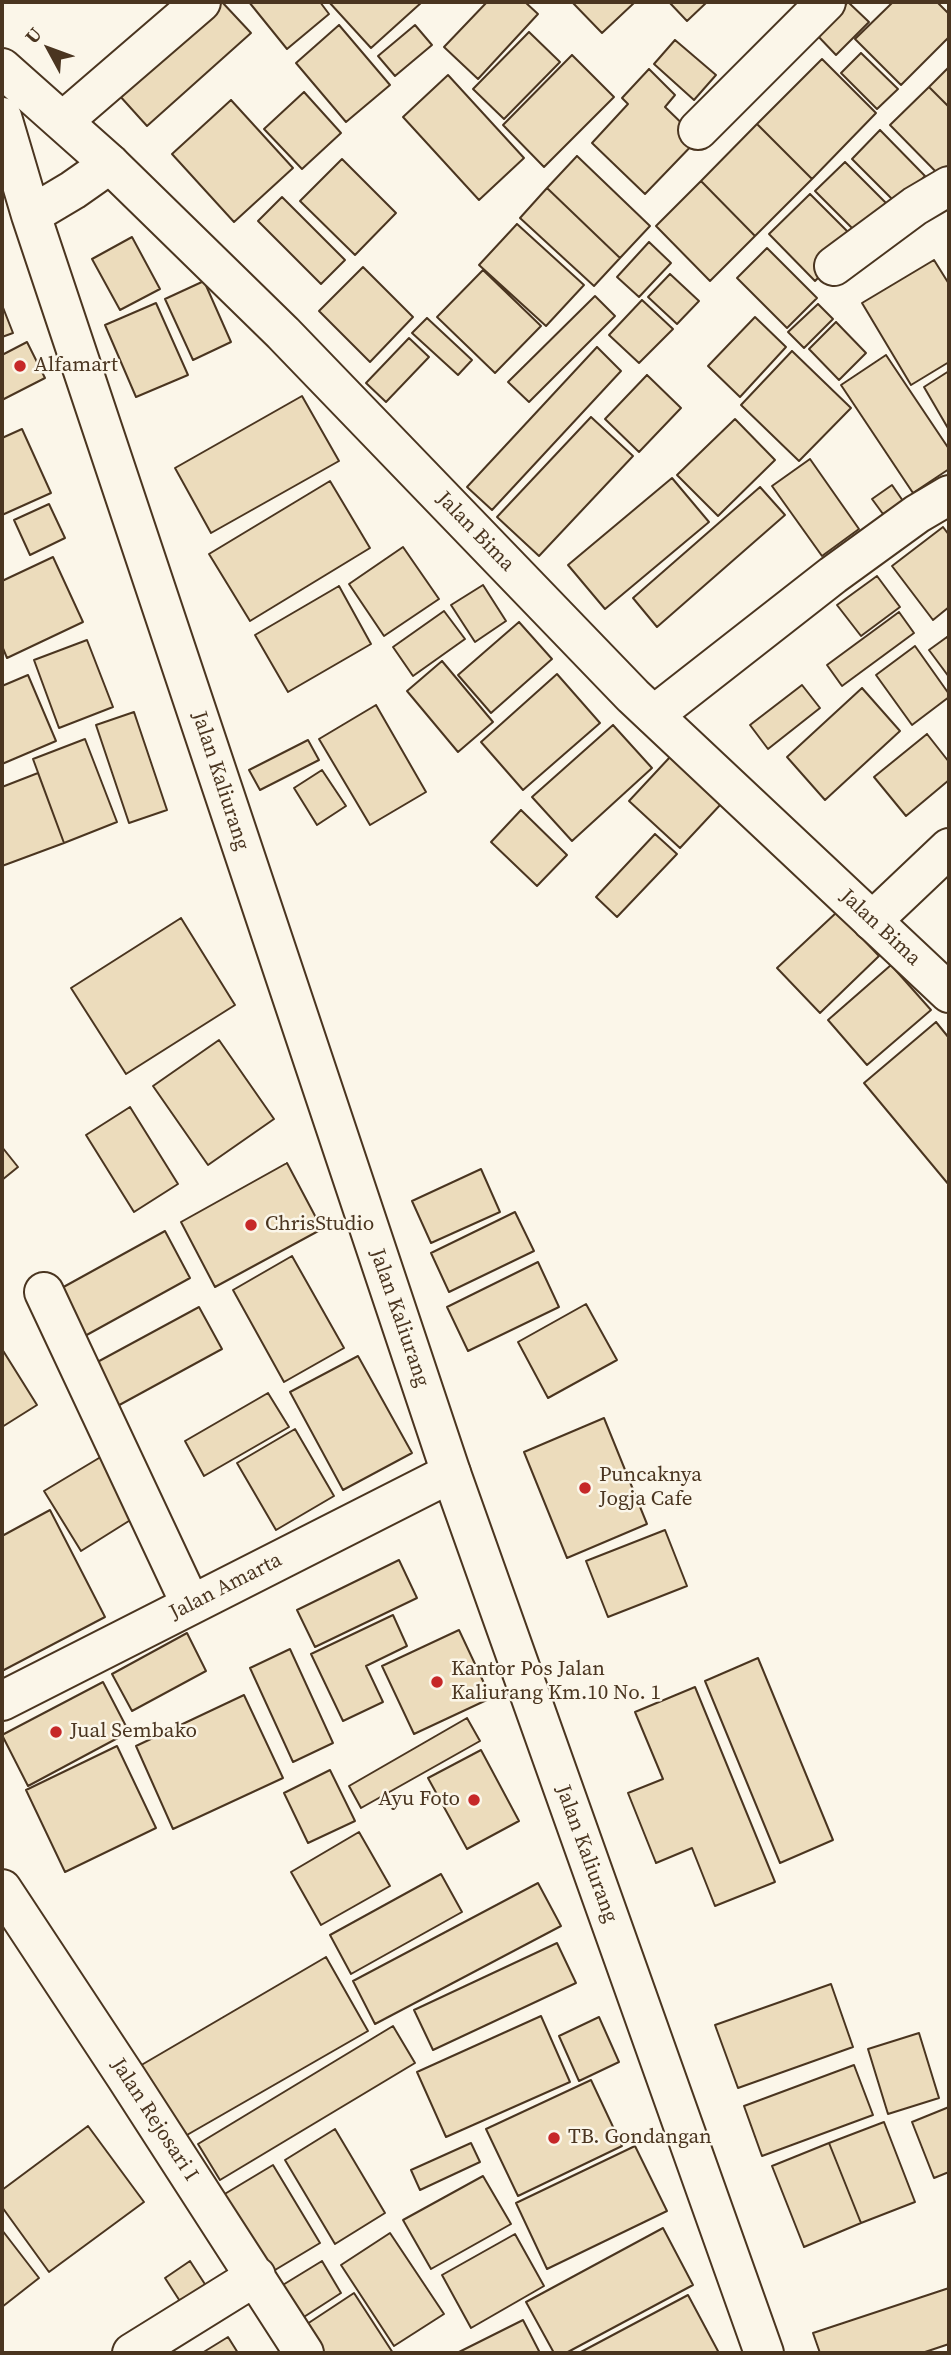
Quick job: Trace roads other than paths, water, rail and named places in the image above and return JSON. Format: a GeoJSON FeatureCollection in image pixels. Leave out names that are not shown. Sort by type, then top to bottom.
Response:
{"type":"FeatureCollection","features":[{"type":"Feature","properties":{"kind":"street"},"geometry":{"type":"LineString","coordinates":[[62,121],[201,2]]}},
{"type":"Feature","properties":{"kind":"street"},"geometry":{"type":"LineString","coordinates":[[698,130],[826,2]]}},
{"type":"Feature","properties":{"kind":"street","name":"Jalan Bima"},"geometry":{"type":"LineString","coordinates":[[2,68],[110,164],[283,333],[633,696],[949,993]]}},
{"type":"Feature","properties":{"kind":"street","name":"Jalan Kaliurang"},"geometry":{"type":"LineString","coordinates":[[2,117],[31,215],[451,1473],[764,2353]]}},
{"type":"Feature","properties":{"kind":"street"},"geometry":{"type":"LineString","coordinates":[[31,215],[110,164]]}},
{"type":"Feature","properties":{"kind":"street"},"geometry":{"type":"LineString","coordinates":[[834,266],[915,206],[949,186]]}},
{"type":"Feature","properties":{"kind":"street"},"geometry":{"type":"LineString","coordinates":[[654,715],[833,575],[917,514],[949,495]]}},
{"type":"Feature","properties":{"kind":"street"},"geometry":{"type":"LineString","coordinates":[[872,921],[949,848]]}},
{"type":"Feature","properties":{"kind":"street"},"geometry":{"type":"LineString","coordinates":[[44,1292],[191,1605]]}},
{"type":"Feature","properties":{"kind":"street","name":"Jalan Amarta"},"geometry":{"type":"LineString","coordinates":[[2,1701],[451,1473]]}},
{"type":"Feature","properties":{"kind":"street","name":"Jalan Rejosari I"},"geometry":{"type":"LineString","coordinates":[[2,1889],[304,2353]]}},
{"type":"Feature","properties":{"kind":"street"},"geometry":{"type":"LineString","coordinates":[[132,2353],[256,2276]]}},
{"type":"Feature","properties":{"kind":"place","name":"Alfamart"},"geometry":{"type":"Point","coordinates":[20,366]}},
{"type":"Feature","properties":{"kind":"place","name":"ChrisStudio"},"geometry":{"type":"Point","coordinates":[251,1225]}},
{"type":"Feature","properties":{"kind":"place","name":"Puncaknya Jogja Cafe"},"geometry":{"type":"Point","coordinates":[585,1488]}},
{"type":"Feature","properties":{"kind":"place","name":"Kantor Pos Jalan Kaliurang Km.10 No. 1"},"geometry":{"type":"Point","coordinates":[437,1682]}},
{"type":"Feature","properties":{"kind":"place","name":"Jual Sembako"},"geometry":{"type":"Point","coordinates":[56,1732]}},
{"type":"Feature","properties":{"kind":"place","name":"Ayu Foto"},"geometry":{"type":"Point","coordinates":[474,1800]}},
{"type":"Feature","properties":{"kind":"place","name":"TB. Gondangan"},"geometry":{"type":"Point","coordinates":[554,2138]}}]}
